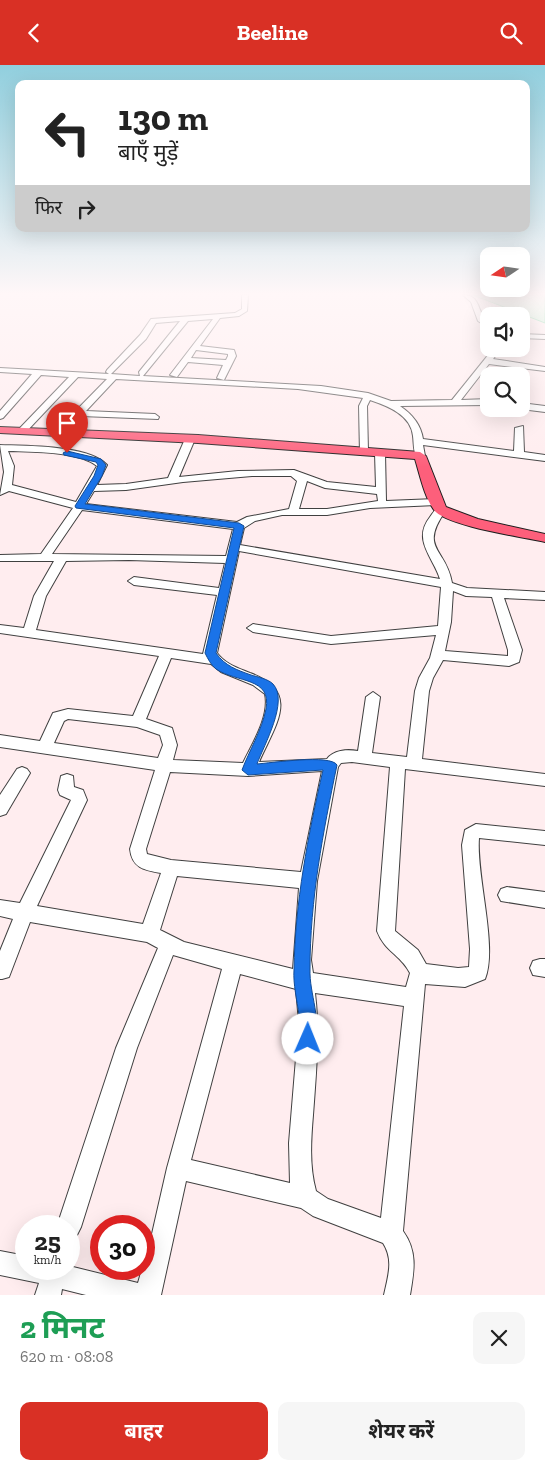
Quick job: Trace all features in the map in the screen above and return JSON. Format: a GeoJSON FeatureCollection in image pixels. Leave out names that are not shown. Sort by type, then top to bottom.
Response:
{"type":"FeatureCollection","features":[{"type":"Feature","properties":{"kind":"main road"},"geometry":{"type":"LineString","coordinates":[[0,429],[190,439],[420,456],[438,506],[477,522],[545,538]]}},
{"type":"Feature","properties":{"kind":"street"},"geometry":{"type":"LineString","coordinates":[[59,433],[77,413],[104,389],[112,374],[130,352]]}},
{"type":"Feature","properties":{"kind":"street"},"geometry":{"type":"LineString","coordinates":[[142,374],[159,352]]}},
{"type":"Feature","properties":{"kind":"street"},"geometry":{"type":"LineString","coordinates":[[174,375],[192,352]]}},
{"type":"Feature","properties":{"kind":"street"},"geometry":{"type":"LineString","coordinates":[[221,378],[232,354],[231,352]]}},
{"type":"Feature","properties":{"kind":"street"},"geometry":{"type":"LineString","coordinates":[[455,402],[490,357]]}},
{"type":"Feature","properties":{"kind":"street"},"geometry":{"type":"LineString","coordinates":[[186,360],[228,363]]}},
{"type":"Feature","properties":{"kind":"street"},"geometry":{"type":"LineString","coordinates":[[487,361],[545,369]]}},
{"type":"Feature","properties":{"kind":"street"},"geometry":{"type":"LineString","coordinates":[[0,365],[248,385],[260,384],[368,396],[390,404],[408,417],[415,426],[420,456]]}},
{"type":"Feature","properties":{"kind":"street"},"geometry":{"type":"LineString","coordinates":[[0,370],[75,375],[174,375],[251,380],[260,384]]}},
{"type":"Feature","properties":{"kind":"street"},"geometry":{"type":"LineString","coordinates":[[0,416],[38,373]]}},
{"type":"Feature","properties":{"kind":"street"},"geometry":{"type":"LineString","coordinates":[[22,431],[75,375]]}},
{"type":"Feature","properties":{"kind":"street"},"geometry":{"type":"LineString","coordinates":[[362,452],[364,403],[368,396]]}},
{"type":"Feature","properties":{"kind":"street"},"geometry":{"type":"LineString","coordinates":[[390,404],[480,403]]}},
{"type":"Feature","properties":{"kind":"street"},"geometry":{"type":"LineString","coordinates":[[530,407],[545,409]]}},
{"type":"Feature","properties":{"kind":"street"},"geometry":{"type":"LineString","coordinates":[[77,413],[155,417]]}},
{"type":"Feature","properties":{"kind":"street"},"geometry":{"type":"LineString","coordinates":[[519,454],[520,428]]}},
{"type":"Feature","properties":{"kind":"street"},"geometry":{"type":"LineString","coordinates":[[172,481],[190,439]]}},
{"type":"Feature","properties":{"kind":"street"},"geometry":{"type":"LineString","coordinates":[[418,441],[545,458]]}},
{"type":"Feature","properties":{"kind":"street"},"geometry":{"type":"LineString","coordinates":[[43,559],[79,506],[91,488],[102,467],[98,460],[54,451],[1,450],[9,465],[4,490],[79,506],[239,526],[259,517],[293,512],[327,512],[382,504],[438,506],[431,522],[427,541],[447,585],[442,630],[438,655],[425,680],[406,764],[386,931],[389,939],[411,956],[421,974]]}},
{"type":"Feature","properties":{"kind":"street"},"geometry":{"type":"LineString","coordinates":[[380,453],[382,504]]}},
{"type":"Feature","properties":{"kind":"street"},"geometry":{"type":"LineString","coordinates":[[91,488],[118,489],[172,481],[252,473],[298,474],[324,485],[382,491]]}},
{"type":"Feature","properties":{"kind":"street"},"geometry":{"type":"LineString","coordinates":[[293,512],[302,480],[298,474]]}},
{"type":"Feature","properties":{"kind":"street"},"geometry":{"type":"LineString","coordinates":[[239,526],[210,653],[214,660],[234,674],[264,684],[273,695],[272,711],[248,770]]}},
{"type":"Feature","properties":{"kind":"street"},"geometry":{"type":"LineString","coordinates":[[0,558],[61,559],[233,554],[447,585],[466,592],[545,596]]}},
{"type":"Feature","properties":{"kind":"street"},"geometry":{"type":"LineString","coordinates":[[29,633],[40,596],[61,559]]}},
{"type":"Feature","properties":{"kind":"street"},"geometry":{"type":"LineString","coordinates":[[134,581],[224,592]]}},
{"type":"Feature","properties":{"kind":"street"},"geometry":{"type":"LineString","coordinates":[[438,655],[509,661],[514,659],[515,650],[497,595]]}},
{"type":"Feature","properties":{"kind":"street"},"geometry":{"type":"LineString","coordinates":[[0,629],[166,655],[214,660]]}},
{"type":"Feature","properties":{"kind":"street"},"geometry":{"type":"LineString","coordinates":[[253,629],[331,640],[442,630]]}},
{"type":"Feature","properties":{"kind":"street"},"geometry":{"type":"LineString","coordinates":[[138,722],[166,655]]}},
{"type":"Feature","properties":{"kind":"street"},"geometry":{"type":"LineString","coordinates":[[364,758],[373,697]]}},
{"type":"Feature","properties":{"kind":"street"},"geometry":{"type":"LineString","coordinates":[[45,748],[55,723],[62,715],[138,722],[166,732],[170,736],[170,745],[138,849],[139,857],[144,862],[171,868],[308,881]]}},
{"type":"Feature","properties":{"kind":"street"},"geometry":{"type":"LineString","coordinates":[[0,741],[163,765],[248,770],[300,765],[331,765]]}},
{"type":"Feature","properties":{"kind":"street"},"geometry":{"type":"LineString","coordinates":[[306,1198],[301,1180],[300,1143],[309,1022],[302,960],[308,881],[315,837],[331,765],[336,758],[343,756],[545,780]]}},
{"type":"Feature","properties":{"kind":"street"},"geometry":{"type":"LineString","coordinates":[[0,809],[22,773]]}},
{"type":"Feature","properties":{"kind":"street"},"geometry":{"type":"LineString","coordinates":[[2,970],[25,911],[79,800],[76,795],[66,790],[67,780]]}},
{"type":"Feature","properties":{"kind":"street"},"geometry":{"type":"LineString","coordinates":[[390,1234],[416,980],[421,974],[431,972],[461,978],[472,977],[478,972],[479,949],[470,845],[471,835],[476,831],[545,839]]}},
{"type":"Feature","properties":{"kind":"street"},"geometry":{"type":"LineString","coordinates":[[149,934],[171,868]]}},
{"type":"Feature","properties":{"kind":"street"},"geometry":{"type":"LineString","coordinates":[[507,895],[545,900]]}},
{"type":"Feature","properties":{"kind":"street"},"geometry":{"type":"LineString","coordinates":[[0,907],[149,934],[182,950],[303,981],[413,998]]}},
{"type":"Feature","properties":{"kind":"street"},"geometry":{"type":"LineString","coordinates":[[73,1215],[131,1036],[169,944]]}},
{"type":"Feature","properties":{"kind":"street"},"geometry":{"type":"LineString","coordinates":[[148,1295],[178,1168],[233,963]]}},
{"type":"Feature","properties":{"kind":"street"},"geometry":{"type":"LineString","coordinates":[[178,1168],[306,1198],[322,1208],[390,1234],[400,1247],[403,1265],[397,1295]]}},
{"type":"Feature","properties":{"kind":"street"},"geometry":{"type":"LineString","coordinates":[[0,1263],[15,1266]]}},
{"type":"Feature","properties":{"kind":"street"},"geometry":{"type":"LineString","coordinates":[[66,1280],[137,1295]]}},
{"type":"Feature","properties":{"kind":"route"},"geometry":{"type":"LineString","coordinates":[[67,453],[98,460],[102,465],[98,476],[79,506],[239,526],[236,531],[231,567],[210,653],[218,665],[234,674],[260,681],[268,687],[273,695],[272,711],[248,770],[300,765],[331,765],[315,837],[308,881],[302,971],[309,1022],[308,1039]]}}]}
